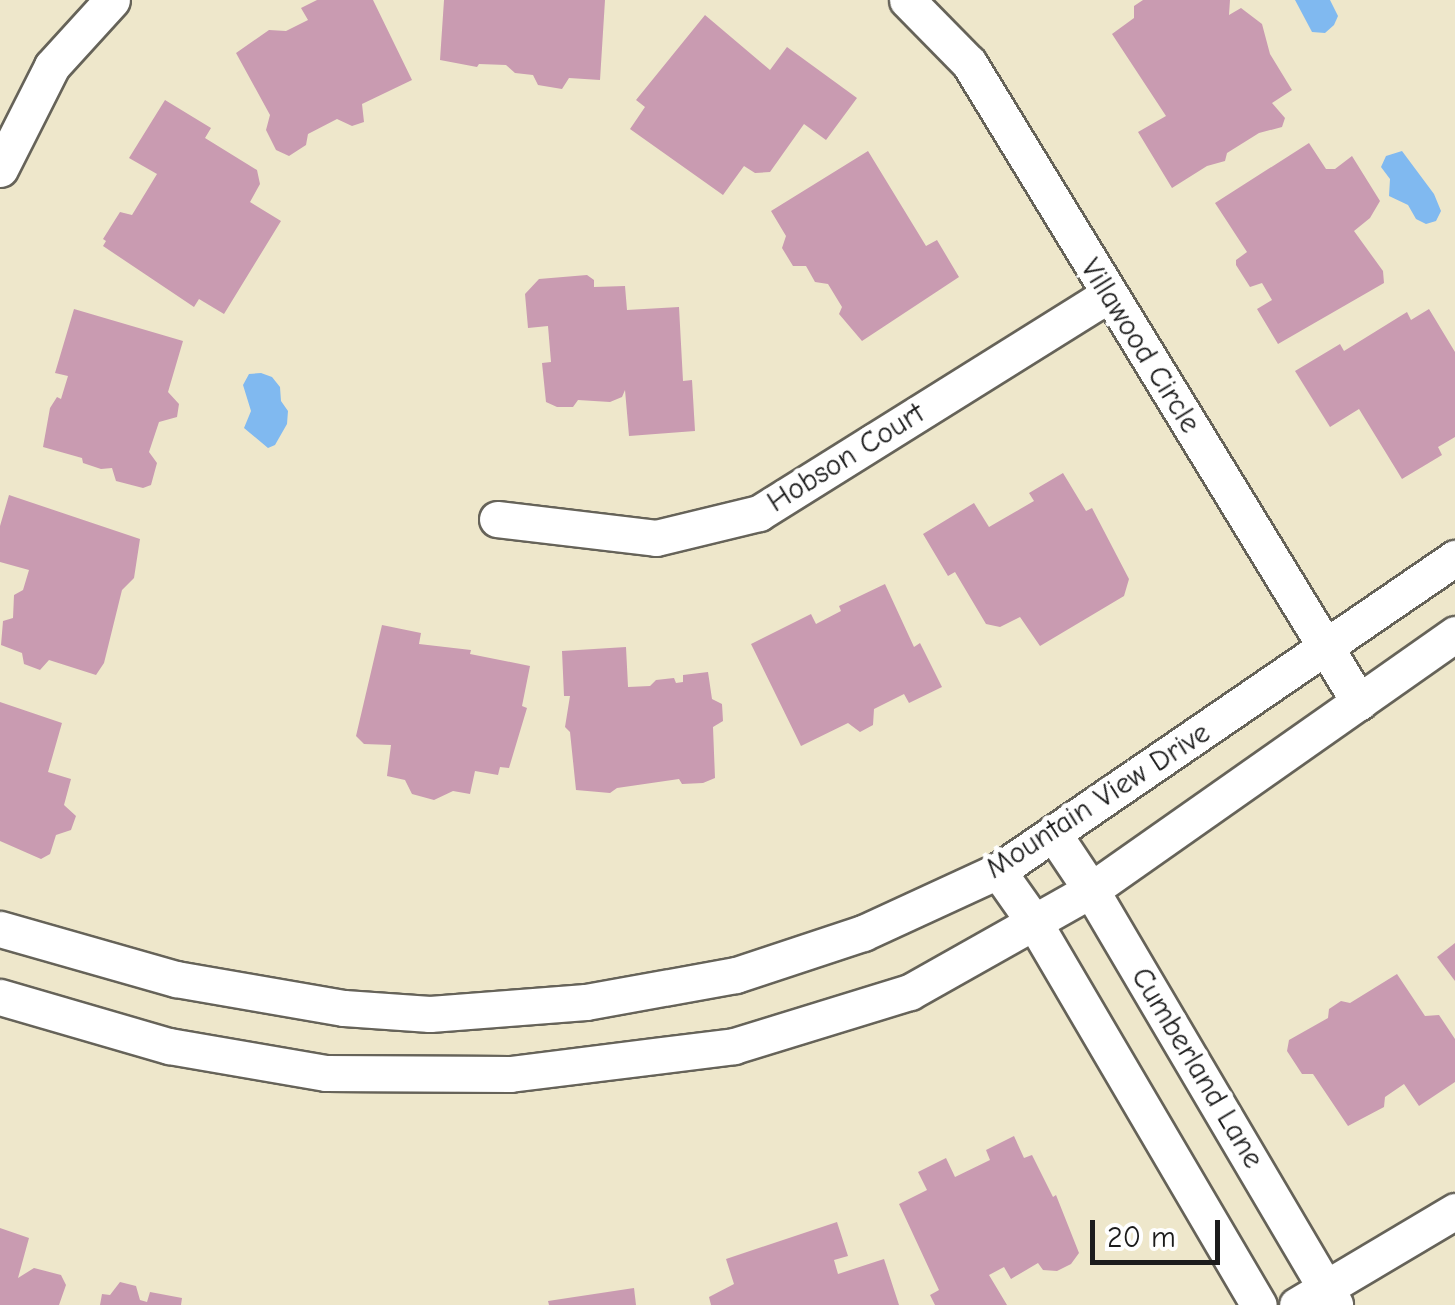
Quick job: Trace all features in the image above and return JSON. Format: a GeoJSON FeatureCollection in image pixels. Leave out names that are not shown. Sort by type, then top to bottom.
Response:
{"type":"FeatureCollection","features":[{"type":"Feature","properties":{"kind":"street"},"geometry":{"type":"LineString","coordinates":[[0,169],[52,66],[112,0]]}},
{"type":"Feature","properties":{"kind":"street","name":"Villawood Circle"},"geometry":{"type":"LineString","coordinates":[[907,0],[968,63],[1359,702]]}},
{"type":"Feature","properties":{"kind":"street","name":"Hobson Court"},"geometry":{"type":"LineString","coordinates":[[497,518],[656,538],[758,512],[1108,295]]}},
{"type":"Feature","properties":{"kind":"street","name":"Mountain View Drive"},"geometry":{"type":"LineString","coordinates":[[0,929],[176,980],[344,1008],[430,1014],[586,1002],[736,975],[863,933],[998,871],[1455,558]]}},
{"type":"Feature","properties":{"kind":"street"},"geometry":{"type":"LineString","coordinates":[[0,996],[169,1046],[326,1072],[510,1074],[734,1046],[910,992],[1091,890],[1455,634]]}},
{"type":"Feature","properties":{"kind":"street","name":"Cumberland Lane"},"geometry":{"type":"LineString","coordinates":[[1053,834],[1091,890],[1320,1300]]}},
{"type":"Feature","properties":{"kind":"street"},"geometry":{"type":"LineString","coordinates":[[998,871],[1034,922],[1258,1305]]}},
{"type":"Feature","properties":{"kind":"street"},"geometry":{"type":"LineString","coordinates":[[1320,1300],[1455,1212]]}},
{"type":"Feature","properties":{"kind":"water"},"geometry":{"type":"Polygon","coordinates":[[[1295,0],[1330,0],[1338,16],[1334,25],[1325,33],[1312,32],[1295,0]]]}},
{"type":"Feature","properties":{"kind":"water"},"geometry":{"type":"Polygon","coordinates":[[[1402,151],[1434,194],[1441,211],[1436,221],[1426,224],[1416,219],[1408,205],[1389,196],[1390,179],[1381,167],[1386,156],[1402,151]]]}},
{"type":"Feature","properties":{"kind":"water"},"geometry":{"type":"Polygon","coordinates":[[[249,374],[272,377],[280,387],[281,401],[288,411],[287,424],[275,445],[268,448],[244,428],[251,411],[243,385],[249,374]]]}},
{"type":"Feature","properties":{"kind":"building"},"geometry":{"type":"Polygon","coordinates":[[[317,0],[373,0],[412,80],[362,104],[364,122],[352,126],[337,119],[308,134],[306,145],[289,156],[276,150],[266,130],[270,115],[236,53],[269,30],[286,31],[308,20],[301,8],[317,0]]]}},
{"type":"Feature","properties":{"kind":"building"},"geometry":{"type":"Polygon","coordinates":[[[444,0],[605,0],[600,80],[569,78],[562,89],[538,85],[533,75],[515,73],[506,65],[477,67],[440,60],[444,0]]]}},
{"type":"Feature","properties":{"kind":"building"},"geometry":{"type":"Polygon","coordinates":[[[1143,0],[1230,0],[1229,15],[1241,8],[1262,24],[1270,54],[1292,90],[1272,103],[1285,118],[1282,127],[1259,133],[1227,153],[1225,161],[1207,166],[1172,188],[1138,132],[1166,116],[1112,34],[1134,18],[1134,6],[1143,0]]]}},
{"type":"Feature","properties":{"kind":"building"},"geometry":{"type":"Polygon","coordinates":[[[705,15],[770,70],[787,47],[857,98],[826,140],[804,124],[770,172],[755,173],[744,166],[723,195],[630,129],[645,107],[636,100],[705,15]]]}},
{"type":"Feature","properties":{"kind":"building"},"geometry":{"type":"Polygon","coordinates":[[[165,100],[211,128],[205,138],[257,170],[260,184],[250,202],[281,221],[224,314],[199,299],[194,307],[103,246],[103,239],[120,212],[132,215],[157,174],[129,158],[165,100]]]}},
{"type":"Feature","properties":{"kind":"building"},"geometry":{"type":"Polygon","coordinates":[[[1309,143],[1326,169],[1335,169],[1352,156],[1380,201],[1370,218],[1354,231],[1383,271],[1384,283],[1278,344],[1257,309],[1272,300],[1262,283],[1250,287],[1236,265],[1236,260],[1247,252],[1215,203],[1309,143]]]}},
{"type":"Feature","properties":{"kind":"building"},"geometry":{"type":"Polygon","coordinates":[[[868,151],[926,246],[937,240],[959,277],[862,341],[839,314],[842,307],[828,284],[815,282],[806,266],[793,266],[782,248],[786,236],[771,211],[868,151]]]}},
{"type":"Feature","properties":{"kind":"building"},"geometry":{"type":"Polygon","coordinates":[[[587,275],[594,280],[594,287],[625,286],[627,310],[679,307],[683,381],[692,380],[695,431],[629,436],[625,390],[622,397],[610,402],[578,400],[573,407],[557,407],[546,402],[542,363],[551,362],[548,326],[528,328],[525,294],[539,279],[587,275]]]}},
{"type":"Feature","properties":{"kind":"building"},"geometry":{"type":"Polygon","coordinates":[[[74,309],[183,341],[168,392],[179,404],[177,417],[159,422],[149,452],[157,463],[151,485],[143,488],[116,481],[112,468],[101,469],[83,463],[82,458],[43,447],[50,408],[57,397],[61,399],[68,376],[55,373],[74,309]]]}},
{"type":"Feature","properties":{"kind":"building"},"geometry":{"type":"Polygon","coordinates":[[[1429,309],[1455,352],[1455,437],[1438,447],[1442,455],[1402,479],[1359,409],[1330,427],[1295,371],[1340,344],[1344,351],[1407,312],[1411,320],[1429,309]]]}},
{"type":"Feature","properties":{"kind":"building"},"geometry":{"type":"Polygon","coordinates":[[[1063,473],[1086,511],[1092,508],[1129,579],[1124,596],[1040,646],[1020,617],[1000,627],[986,624],[955,572],[948,576],[923,534],[974,503],[989,527],[1034,501],[1029,493],[1063,473]]]}},
{"type":"Feature","properties":{"kind":"building"},"geometry":{"type":"Polygon","coordinates":[[[9,495],[140,539],[134,578],[122,590],[104,663],[96,675],[49,660],[40,670],[24,664],[22,653],[1,645],[3,621],[13,618],[14,595],[23,590],[29,570],[0,562],[0,526],[9,495]]]}},
{"type":"Feature","properties":{"kind":"building"},"geometry":{"type":"Polygon","coordinates":[[[885,584],[914,647],[920,643],[942,687],[909,703],[904,694],[874,709],[873,725],[860,732],[848,723],[801,746],[751,644],[811,614],[816,624],[841,611],[839,606],[885,584]]]}},
{"type":"Feature","properties":{"kind":"building"},"geometry":{"type":"Polygon","coordinates":[[[382,625],[421,633],[419,644],[471,650],[470,654],[530,666],[522,706],[527,708],[509,768],[500,767],[498,775],[475,771],[470,794],[453,791],[434,800],[412,794],[405,780],[387,776],[391,745],[364,744],[356,736],[382,625]]]}},
{"type":"Feature","properties":{"kind":"building"},"geometry":{"type":"Polygon","coordinates":[[[626,647],[628,687],[650,686],[656,680],[674,678],[676,683],[683,682],[683,675],[708,672],[712,699],[722,704],[723,721],[713,727],[715,778],[682,784],[679,779],[617,788],[610,793],[576,790],[570,732],[565,727],[570,696],[564,696],[562,651],[626,647]]]}},
{"type":"Feature","properties":{"kind":"building"},"geometry":{"type":"Polygon","coordinates":[[[0,702],[62,723],[48,772],[71,779],[64,805],[76,816],[71,830],[56,835],[50,854],[41,859],[0,841],[0,702]]]}},
{"type":"Feature","properties":{"kind":"building"},"geometry":{"type":"Polygon","coordinates":[[[1455,943],[1455,981],[1437,957],[1455,943]]]}},
{"type":"Feature","properties":{"kind":"building"},"geometry":{"type":"Polygon","coordinates":[[[1397,974],[1425,1016],[1439,1015],[1455,1039],[1455,1082],[1419,1106],[1404,1084],[1385,1097],[1384,1107],[1348,1126],[1313,1074],[1302,1074],[1287,1051],[1289,1040],[1328,1018],[1329,1009],[1341,1001],[1350,1003],[1397,974]]]}},
{"type":"Feature","properties":{"kind":"building"},"geometry":{"type":"Polygon","coordinates":[[[1014,1136],[1024,1158],[1032,1155],[1053,1197],[1056,1195],[1079,1253],[1071,1264],[1057,1271],[1043,1270],[1038,1263],[1011,1279],[1004,1267],[989,1275],[1007,1305],[935,1305],[930,1295],[939,1290],[899,1204],[927,1190],[918,1172],[946,1158],[955,1177],[990,1160],[986,1150],[1014,1136]]]}},
{"type":"Feature","properties":{"kind":"building"},"geometry":{"type":"Polygon","coordinates":[[[837,1222],[848,1256],[834,1260],[838,1274],[884,1259],[899,1305],[711,1305],[709,1297],[734,1284],[726,1259],[837,1222]]]}},
{"type":"Feature","properties":{"kind":"building"},"geometry":{"type":"Polygon","coordinates":[[[0,1228],[29,1238],[18,1278],[34,1268],[61,1275],[66,1285],[59,1305],[0,1305],[0,1228]]]}},
{"type":"Feature","properties":{"kind":"building"},"geometry":{"type":"Polygon","coordinates":[[[120,1282],[136,1286],[140,1300],[147,1302],[150,1292],[182,1298],[181,1305],[100,1305],[102,1294],[110,1295],[120,1282]]]}},
{"type":"Feature","properties":{"kind":"building"},"geometry":{"type":"Polygon","coordinates":[[[634,1288],[636,1305],[549,1305],[548,1301],[634,1288]]]}}]}
